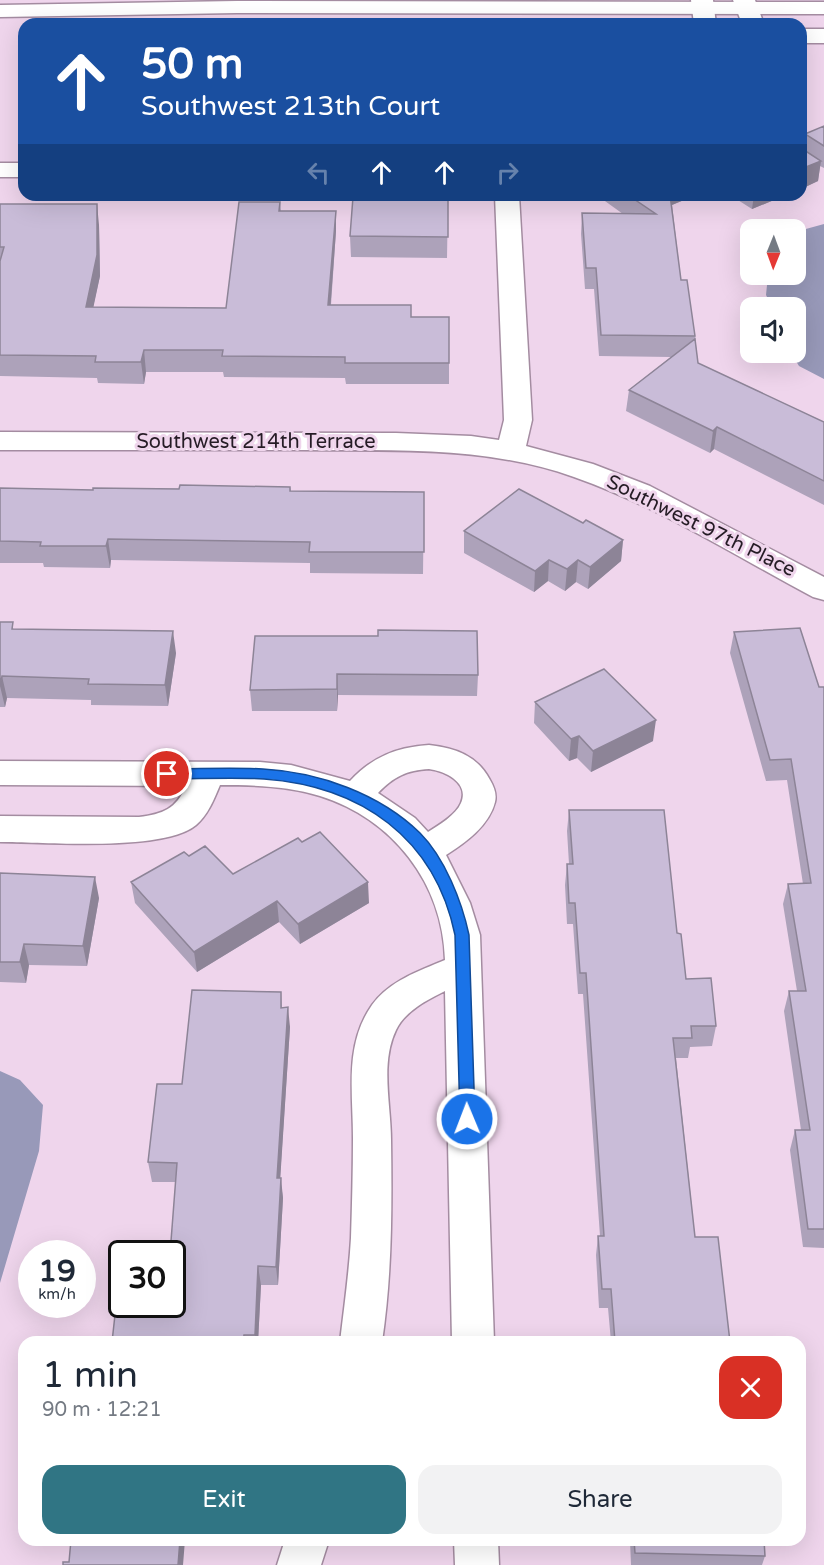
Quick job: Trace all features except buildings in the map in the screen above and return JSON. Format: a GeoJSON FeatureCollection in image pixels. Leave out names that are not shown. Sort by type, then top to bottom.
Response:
{"type":"FeatureCollection","features":[{"type":"Feature","properties":{"kind":"street"},"geometry":{"type":"LineString","coordinates":[[0,11],[226,7],[704,11],[824,8]]}},
{"type":"Feature","properties":{"kind":"street"},"geometry":{"type":"LineString","coordinates":[[807,36],[824,36]]}},
{"type":"Feature","properties":{"kind":"street"},"geometry":{"type":"LineString","coordinates":[[0,170],[18,170]]}},
{"type":"Feature","properties":{"kind":"street"},"geometry":{"type":"LineString","coordinates":[[507,201],[518,420],[511,450]]}},
{"type":"Feature","properties":{"kind":"street","name":"Southwest 214th Terrace"},"geometry":{"type":"LineString","coordinates":[[0,441],[396,442],[471,445],[511,450]]}},
{"type":"Feature","properties":{"kind":"street","name":"Southwest 97th Place"},"geometry":{"type":"LineString","coordinates":[[511,450],[583,470],[640,492],[824,590]]}},
{"type":"Feature","properties":{"kind":"street"},"geometry":{"type":"LineString","coordinates":[[356,797],[381,770],[406,759],[437,758],[462,766],[470,772],[479,792],[475,809],[450,834],[426,851]]}},
{"type":"Feature","properties":{"kind":"street"},"geometry":{"type":"LineString","coordinates":[[0,773],[264,774],[291,777],[319,783],[356,797],[397,822],[416,838],[441,874],[458,915],[462,935],[473,1336]]}},
{"type":"Feature","properties":{"kind":"street"},"geometry":{"type":"LineString","coordinates":[[0,829],[139,830],[169,826],[185,816],[195,804],[208,774]]}},
{"type":"Feature","properties":{"kind":"street"},"geometry":{"type":"LineString","coordinates":[[362,1336],[369,1276],[372,1135],[370,1077],[376,1032],[382,1019],[411,992],[464,967]]}},
{"type":"Feature","properties":{"kind":"street"},"geometry":{"type":"LineString","coordinates":[[299,1565],[305,1546]]}},
{"type":"Feature","properties":{"kind":"street"},"geometry":{"type":"LineString","coordinates":[[476,1546],[477,1565]]}},
{"type":"Feature","properties":{"kind":"water"},"geometry":{"type":"Polygon","coordinates":[[[824,224],[824,379],[797,363],[806,363],[806,297],[767,297],[766,295],[767,285],[806,285],[806,229],[824,224]]]}},
{"type":"Feature","properties":{"kind":"water"},"geometry":{"type":"Polygon","coordinates":[[[0,1071],[20,1080],[43,1105],[39,1151],[0,1283],[0,1071]]]}},
{"type":"Feature","properties":{"kind":"route"},"geometry":{"type":"LineString","coordinates":[[167,774],[264,774],[319,783],[363,800],[382,811],[416,838],[441,874],[458,915],[462,935],[467,1119]]}}]}
